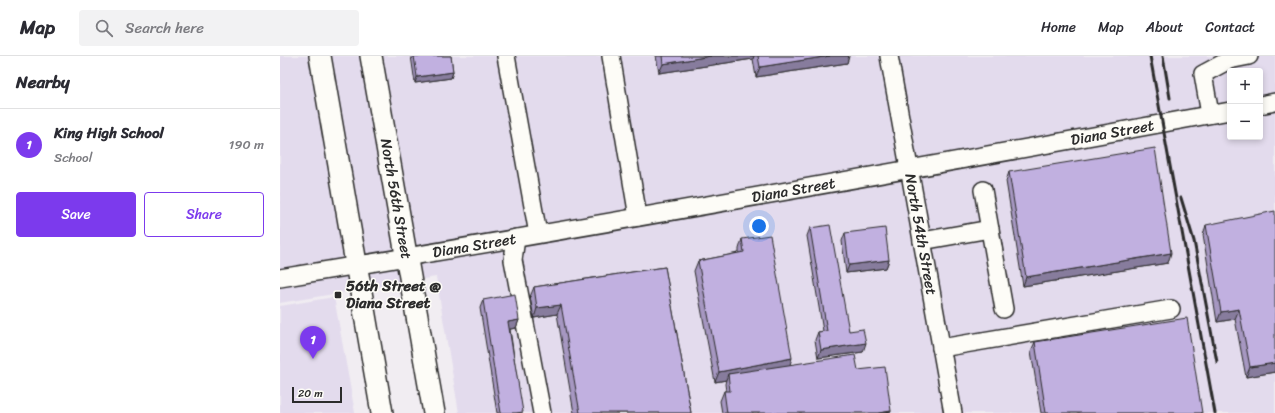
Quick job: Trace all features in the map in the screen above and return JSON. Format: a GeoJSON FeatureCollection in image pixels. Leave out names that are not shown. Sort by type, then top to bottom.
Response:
{"type":"FeatureCollection","features":[{"type":"Feature","properties":{"kind":"main road"},"geometry":{"type":"LineString","coordinates":[[320,56],[382,413]]}},
{"type":"Feature","properties":{"kind":"main road","name":"North 56th Street"},"geometry":{"type":"LineString","coordinates":[[371,56],[434,413]]}},
{"type":"Feature","properties":{"kind":"street"},"geometry":{"type":"LineString","coordinates":[[506,56],[538,234]]}},
{"type":"Feature","properties":{"kind":"street"},"geometry":{"type":"LineString","coordinates":[[611,56],[638,217]]}},
{"type":"Feature","properties":{"kind":"street","name":"North 54th Street"},"geometry":{"type":"LineString","coordinates":[[889,56],[953,413]]}},
{"type":"Feature","properties":{"kind":"street"},"geometry":{"type":"LineString","coordinates":[[1210,114],[1203,74],[1229,60],[1249,56]]}},
{"type":"Feature","properties":{"kind":"street"},"geometry":{"type":"LineString","coordinates":[[1263,104],[1275,102]]}},
{"type":"Feature","properties":{"kind":"street","name":"Diana Street"},"geometry":{"type":"LineString","coordinates":[[280,278],[909,170],[1227,111]]}},
{"type":"Feature","properties":{"kind":"street"},"geometry":{"type":"LineString","coordinates":[[983,190],[1004,309]]}},
{"type":"Feature","properties":{"kind":"street"},"geometry":{"type":"LineString","coordinates":[[922,241],[990,229]]}},
{"type":"Feature","properties":{"kind":"street"},"geometry":{"type":"LineString","coordinates":[[516,238],[513,260],[542,413]]}},
{"type":"Feature","properties":{"kind":"street"},"geometry":{"type":"LineString","coordinates":[[941,348],[1171,309]]}},
{"type":"Feature","properties":{"kind":"shaded area"},"geometry":{"type":"Polygon","coordinates":[[[280,56],[1275,56],[1275,413],[459,413],[436,277],[280,303],[280,56]]]}},
{"type":"Feature","properties":{"kind":"shaded area"},"geometry":{"type":"Polygon","coordinates":[[[334,297],[355,413],[280,413],[280,306],[334,297]]]}},
{"type":"Feature","properties":{"kind":"building"},"geometry":{"type":"Polygon","coordinates":[[[414,56],[451,56],[453,72],[417,77],[414,56]]]}},
{"type":"Feature","properties":{"kind":"building"},"geometry":{"type":"Polygon","coordinates":[[[662,56],[711,56],[663,64],[662,56]]]}},
{"type":"Feature","properties":{"kind":"building"},"geometry":{"type":"Polygon","coordinates":[[[758,56],[830,56],[760,67],[758,56]]]}},
{"type":"Feature","properties":{"kind":"building"},"geometry":{"type":"Polygon","coordinates":[[[1155,148],[1171,253],[1026,277],[1009,172],[1155,148]]]}},
{"type":"Feature","properties":{"kind":"building"},"geometry":{"type":"Polygon","coordinates":[[[1275,211],[1275,363],[1250,367],[1239,309],[1221,312],[1206,225],[1275,211]]]}},
{"type":"Feature","properties":{"kind":"building"},"geometry":{"type":"Polygon","coordinates":[[[830,225],[849,331],[863,329],[866,343],[821,350],[818,332],[827,331],[810,228],[830,225]]]}},
{"type":"Feature","properties":{"kind":"building"},"geometry":{"type":"Polygon","coordinates":[[[885,228],[889,260],[849,265],[845,233],[885,228]]]}},
{"type":"Feature","properties":{"kind":"building"},"geometry":{"type":"Polygon","coordinates":[[[770,235],[792,358],[719,372],[698,261],[744,252],[742,239],[770,235]]]}},
{"type":"Feature","properties":{"kind":"building"},"geometry":{"type":"Polygon","coordinates":[[[665,267],[691,413],[580,413],[561,305],[537,308],[534,287],[665,267]]]}},
{"type":"Feature","properties":{"kind":"building"},"geometry":{"type":"Polygon","coordinates":[[[515,294],[519,320],[508,322],[523,412],[501,413],[483,300],[515,294]]]}},
{"type":"Feature","properties":{"kind":"building"},"geometry":{"type":"Polygon","coordinates":[[[1187,318],[1202,413],[1046,413],[1035,342],[1187,318]]]}},
{"type":"Feature","properties":{"kind":"building"},"geometry":{"type":"Polygon","coordinates":[[[855,355],[858,370],[885,367],[891,411],[878,413],[727,413],[724,391],[730,391],[728,374],[855,355]]]}},
{"type":"Feature","properties":{"kind":"railway"},"geometry":{"type":"LineString","coordinates":[[1150,56],[1215,413]]}},
{"type":"Feature","properties":{"kind":"railway"},"geometry":{"type":"LineString","coordinates":[[1163,56],[1170,98]]}},
{"type":"Feature","properties":{"kind":"railway"},"geometry":{"type":"LineString","coordinates":[[1181,198],[1194,241],[1217,362]]}},
{"type":"Feature","properties":{"kind":"place","name":"56th Street @ Diana Street"},"geometry":{"type":"Point","coordinates":[338,295]}},
{"type":"Feature","properties":{"kind":"place","name":"King High School"},"geometry":{"type":"Point","coordinates":[313,359]}}]}
